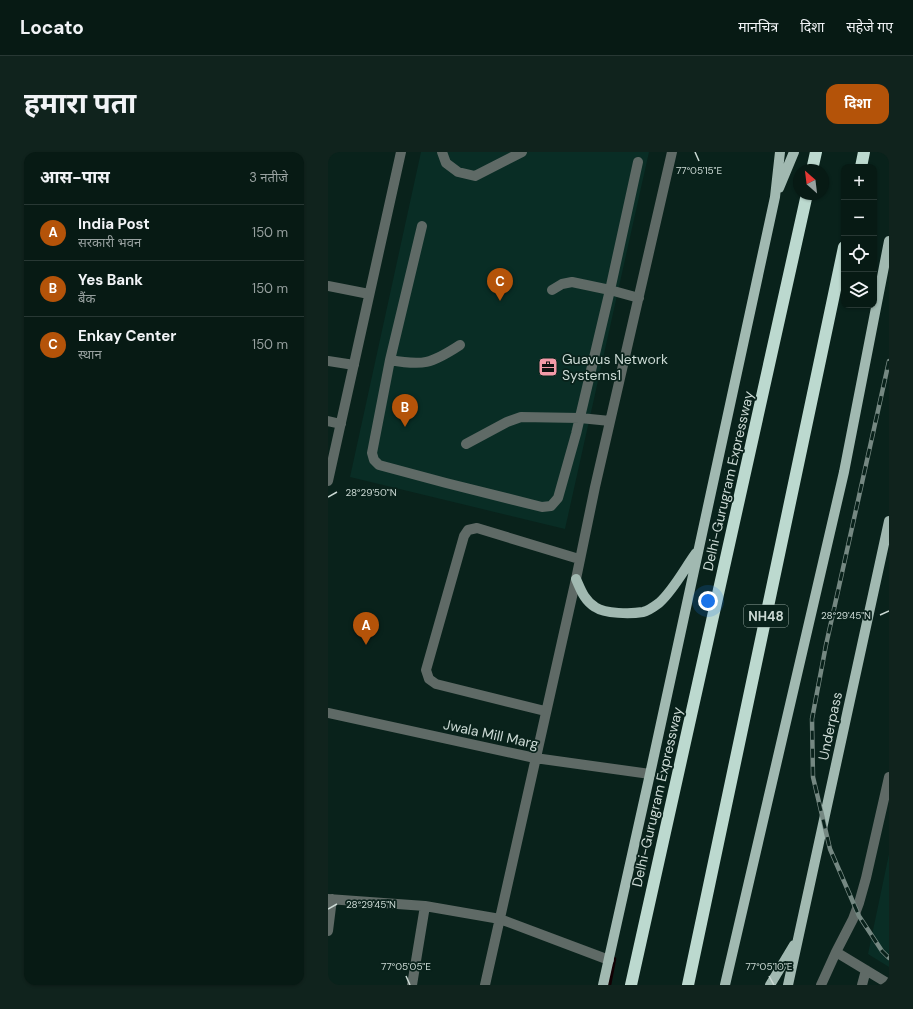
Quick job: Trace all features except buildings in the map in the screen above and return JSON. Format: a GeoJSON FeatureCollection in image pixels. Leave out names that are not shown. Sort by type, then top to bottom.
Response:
{"type":"FeatureCollection","features":[{"type":"Feature","properties":{"kind":"highway"},"geometry":{"type":"LineString","coordinates":[[813,164],[816,152]]}},
{"type":"Feature","properties":{"kind":"highway"},"geometry":{"type":"LineString","coordinates":[[862,164],[864,152]]}},
{"type":"Feature","properties":{"kind":"highway","name":"Delhi-Gurugram Expressway"},"geometry":{"type":"LineString","coordinates":[[631,985],[806,200]]}},
{"type":"Feature","properties":{"kind":"highway","name":"NH48"},"geometry":{"type":"LineString","coordinates":[[688,985],[841,261]]}},
{"type":"Feature","properties":{"kind":"main road"},"geometry":{"type":"LineString","coordinates":[[603,985],[775,197],[780,152]]}},
{"type":"Feature","properties":{"kind":"main road"},"geometry":{"type":"LineString","coordinates":[[775,197],[794,152]]}},
{"type":"Feature","properties":{"kind":"main road"},"geometry":{"type":"LineString","coordinates":[[725,985],[844,472],[889,241]]}},
{"type":"Feature","properties":{"kind":"main road","name":"Underpass"},"geometry":{"type":"LineString","coordinates":[[788,985],[889,521]]}},
{"type":"Feature","properties":{"kind":"main road"},"geometry":{"type":"LineString","coordinates":[[576,579],[584,597],[596,608],[626,613],[645,612],[659,603],[676,583],[699,548]]}},
{"type":"Feature","properties":{"kind":"main road"},"geometry":{"type":"LineString","coordinates":[[770,985],[799,936]]}},
{"type":"Feature","properties":{"kind":"street"},"geometry":{"type":"LineString","coordinates":[[328,481],[401,152]]}},
{"type":"Feature","properties":{"kind":"street"},"geometry":{"type":"LineString","coordinates":[[442,152],[446,163],[458,172],[474,176],[522,152]]}},
{"type":"Feature","properties":{"kind":"street"},"geometry":{"type":"LineString","coordinates":[[485,985],[545,711],[576,579],[579,559],[672,152]]}},
{"type":"Feature","properties":{"kind":"street"},"geometry":{"type":"LineString","coordinates":[[422,226],[390,360],[372,453],[374,460],[379,465],[446,483],[542,507],[551,506],[558,498],[580,418],[638,162]]}},
{"type":"Feature","properties":{"kind":"street"},"geometry":{"type":"LineString","coordinates":[[552,290],[562,284],[572,282],[639,298]]}},
{"type":"Feature","properties":{"kind":"street"},"geometry":{"type":"LineString","coordinates":[[328,286],[369,294]]}},
{"type":"Feature","properties":{"kind":"street"},"geometry":{"type":"LineString","coordinates":[[390,360],[412,364],[428,362],[446,354],[460,345]]}},
{"type":"Feature","properties":{"kind":"street"},"geometry":{"type":"LineString","coordinates":[[328,361],[354,365]]}},
{"type":"Feature","properties":{"kind":"street"},"geometry":{"type":"LineString","coordinates":[[466,444],[507,422],[521,417],[580,418],[610,421]]}},
{"type":"Feature","properties":{"kind":"street"},"geometry":{"type":"LineString","coordinates":[[328,421],[341,424]]}},
{"type":"Feature","properties":{"kind":"street"},"geometry":{"type":"LineString","coordinates":[[545,711],[436,684],[429,679],[426,670],[464,536],[468,530],[477,528],[579,559]]}},
{"type":"Feature","properties":{"kind":"street","name":"Jwala Mill Marg"},"geometry":{"type":"LineString","coordinates":[[328,713],[535,758],[650,774]]}},
{"type":"Feature","properties":{"kind":"street"},"geometry":{"type":"LineString","coordinates":[[821,985],[836,952],[854,919],[860,903],[889,777]]}},
{"type":"Feature","properties":{"kind":"street"},"geometry":{"type":"LineString","coordinates":[[328,930],[330,899],[425,906],[500,919],[609,960]]}},
{"type":"Feature","properties":{"kind":"street"},"geometry":{"type":"LineString","coordinates":[[412,985],[425,906]]}},
{"type":"Feature","properties":{"kind":"street"},"geometry":{"type":"LineString","coordinates":[[836,952],[889,984]]}},
{"type":"Feature","properties":{"kind":"street"},"geometry":{"type":"LineString","coordinates":[[862,985],[866,970]]}},
{"type":"Feature","properties":{"kind":"shaded area"},"geometry":{"type":"Polygon","coordinates":[[[421,152],[649,152],[565,529],[350,477],[421,152]]]}},
{"type":"Feature","properties":{"kind":"shaded area"},"geometry":{"type":"Polygon","coordinates":[[[889,854],[889,967],[868,954],[889,854]]]}},
{"type":"Feature","properties":{"kind":"waterway"},"geometry":{"type":"LineString","coordinates":[[609,985],[614,959]]}},
{"type":"Feature","properties":{"kind":"railway"},"geometry":{"type":"LineString","coordinates":[[889,361],[826,645],[812,719],[813,777],[830,849],[859,916],[882,951],[889,958]]}},
{"type":"Feature","properties":{"kind":"place","name":"Enkay Center"},"geometry":{"type":"Point","coordinates":[500,301]}},
{"type":"Feature","properties":{"kind":"place","name":"Guavus Network Systems1"},"geometry":{"type":"Point","coordinates":[548,367]}},
{"type":"Feature","properties":{"kind":"place","name":"Yes Bank"},"geometry":{"type":"Point","coordinates":[405,427]}},
{"type":"Feature","properties":{"kind":"place","name":"India Post"},"geometry":{"type":"Point","coordinates":[366,645]}}]}
